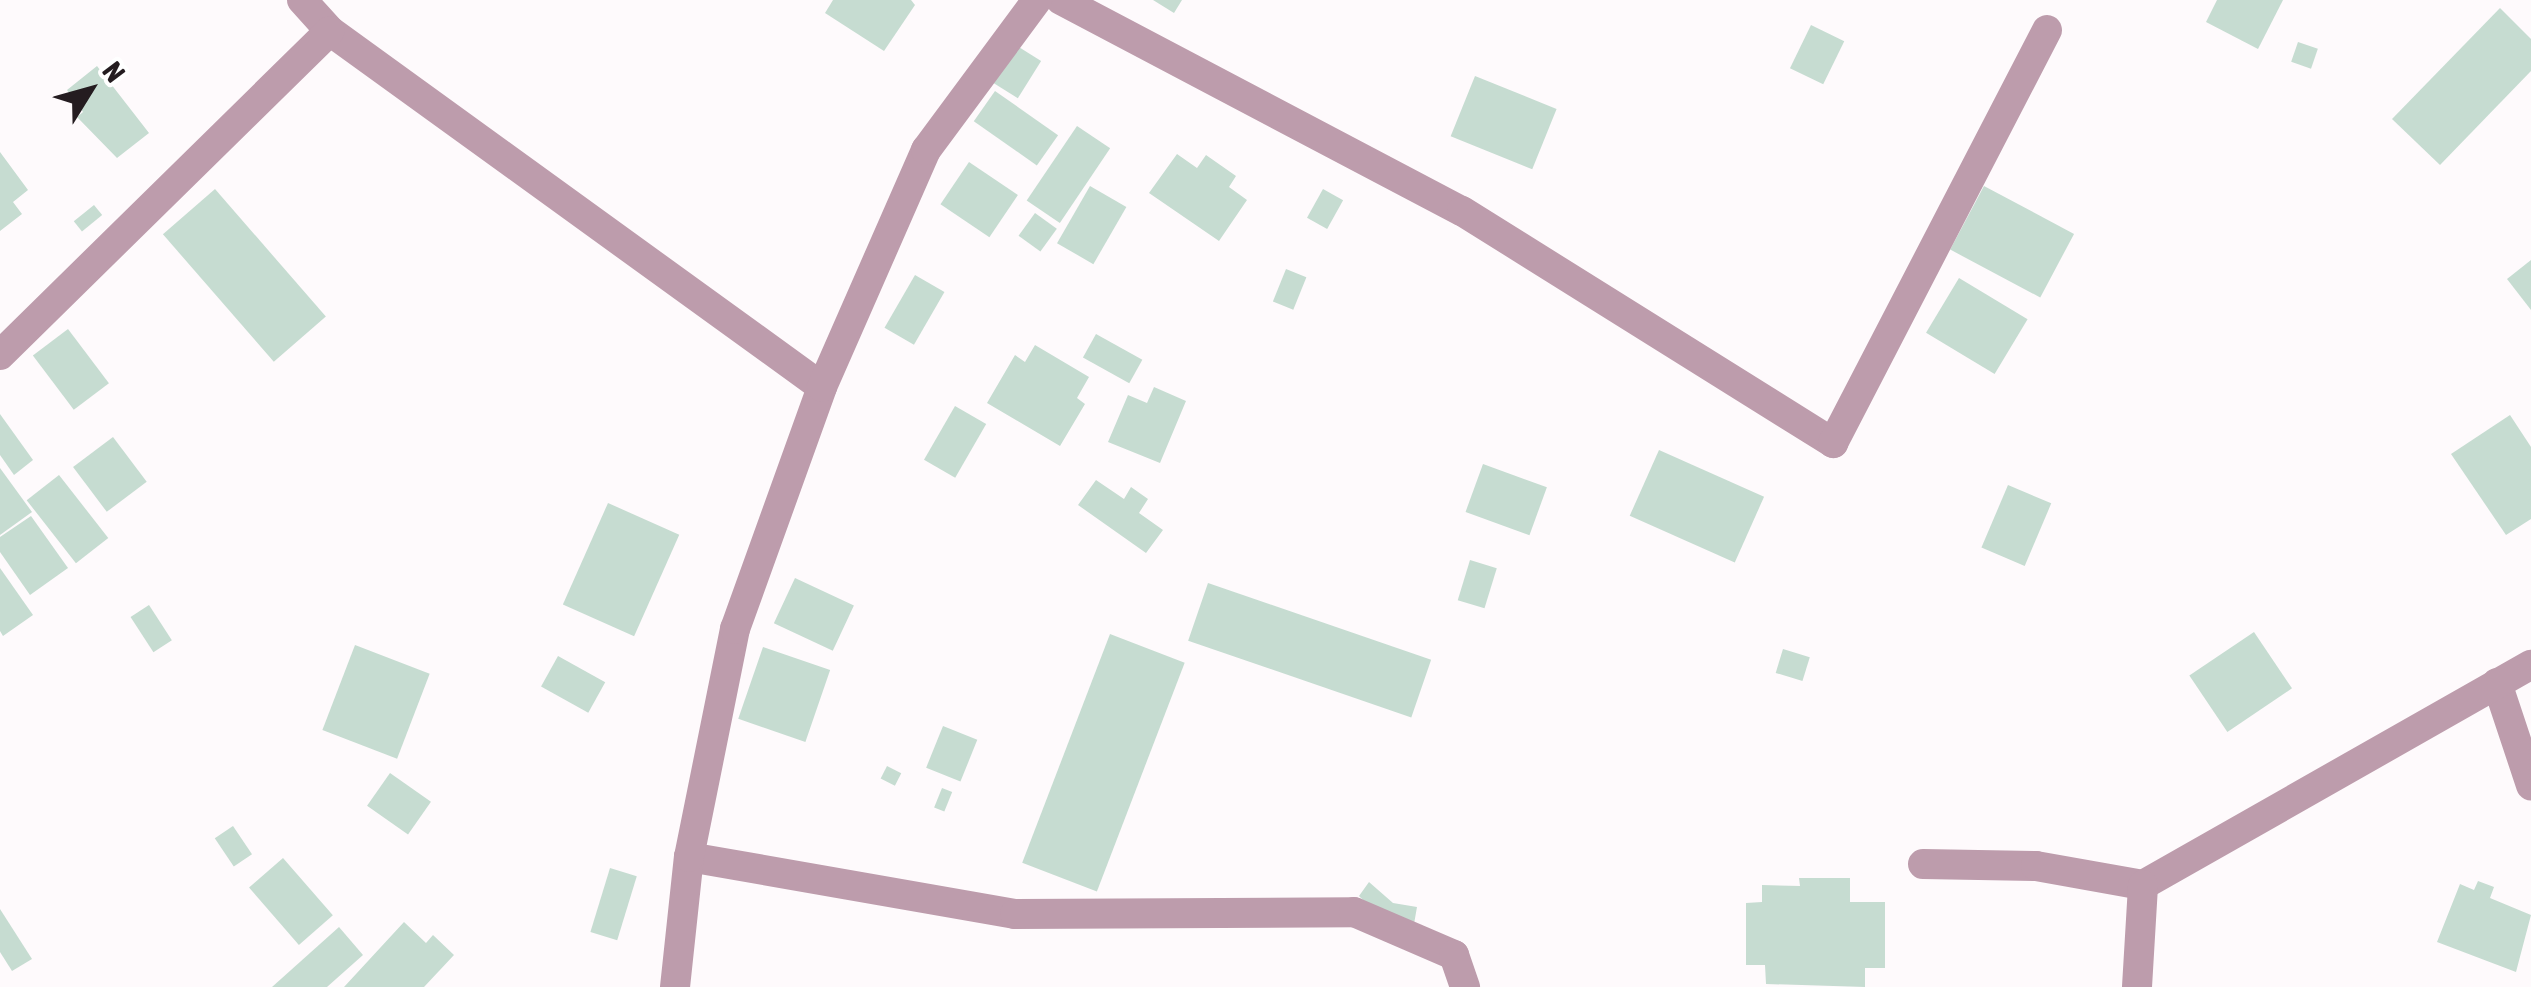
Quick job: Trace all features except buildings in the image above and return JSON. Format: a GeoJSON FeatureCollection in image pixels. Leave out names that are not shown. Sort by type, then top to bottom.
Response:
{"type":"FeatureCollection","features":[{"type":"Feature","properties":{"kind":"street"},"geometry":{"type":"LineString","coordinates":[[302,0],[330,31],[822,387]]}},
{"type":"Feature","properties":{"kind":"street"},"geometry":{"type":"LineString","coordinates":[[675,987],[689,857],[735,629],[822,387],[926,150],[1037,0]]}},
{"type":"Feature","properties":{"kind":"street"},"geometry":{"type":"LineString","coordinates":[[1061,0],[1462,211],[1833,444],[2047,30]]}},
{"type":"Feature","properties":{"kind":"street"},"geometry":{"type":"LineString","coordinates":[[0,354],[330,31]]}},
{"type":"Feature","properties":{"kind":"street"},"geometry":{"type":"LineString","coordinates":[[1923,864],[2036,866],[2143,884],[2531,665]]}},
{"type":"Feature","properties":{"kind":"street"},"geometry":{"type":"LineString","coordinates":[[2498,683],[2531,785]]}},
{"type":"Feature","properties":{"kind":"street"},"geometry":{"type":"LineString","coordinates":[[689,857],[1015,914],[1354,912],[1454,955],[1466,987]]}},
{"type":"Feature","properties":{"kind":"street"},"geometry":{"type":"LineString","coordinates":[[2137,987],[2143,884]]}}]}
